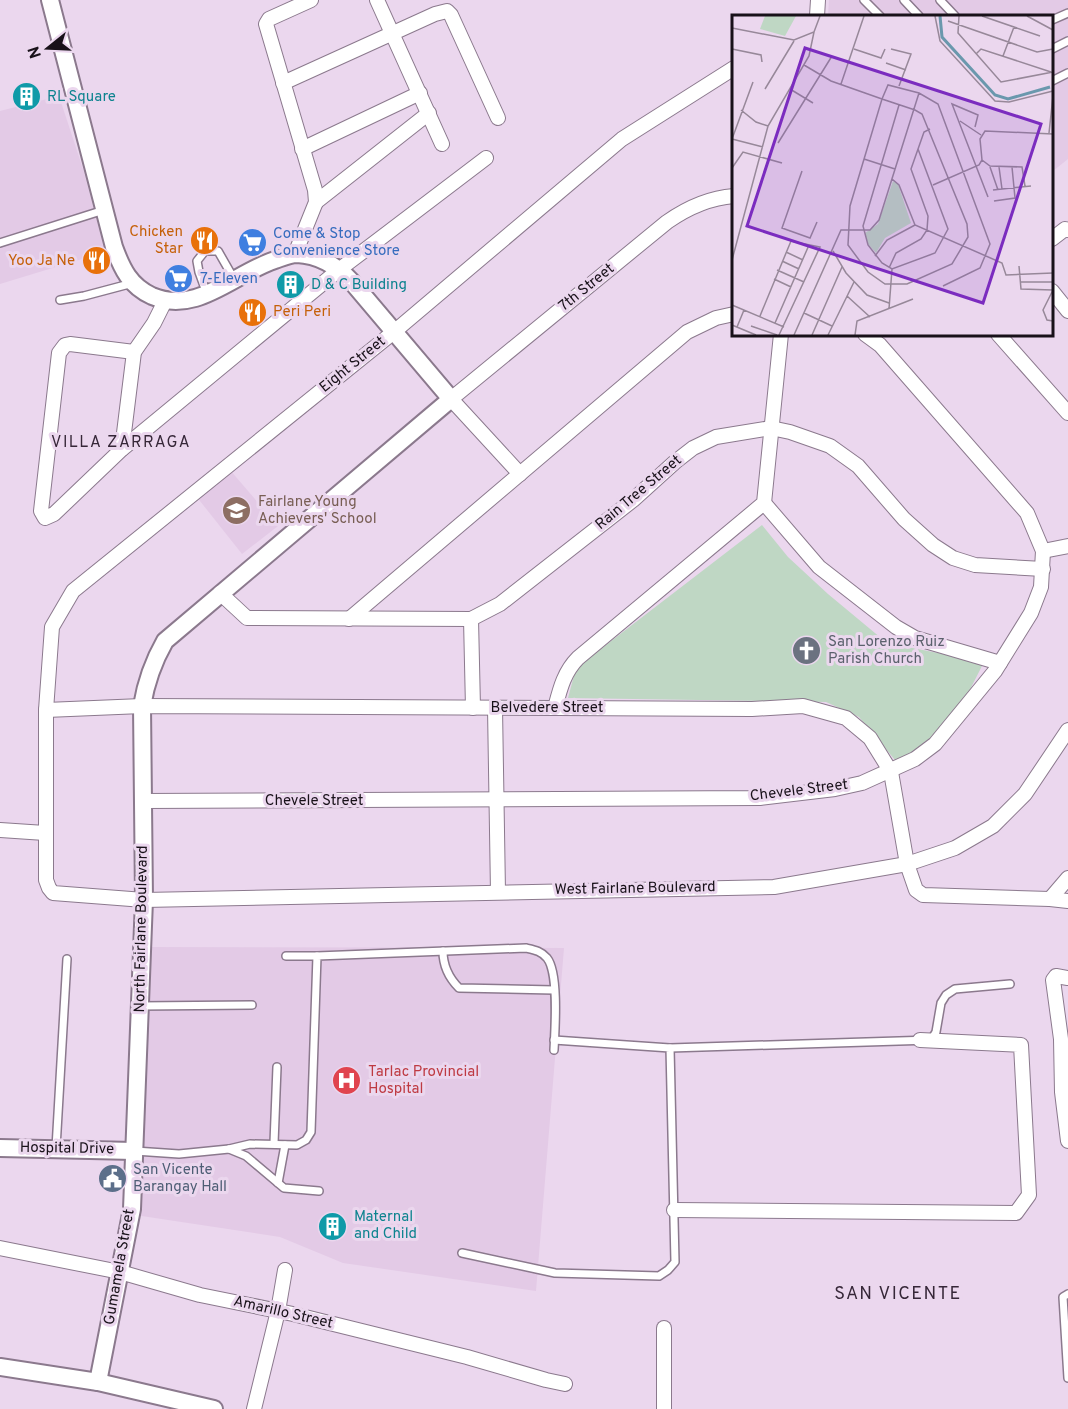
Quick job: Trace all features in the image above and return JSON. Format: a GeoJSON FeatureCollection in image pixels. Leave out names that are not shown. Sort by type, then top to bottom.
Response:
{"type":"FeatureCollection","features":[{"type":"Feature","properties":{"kind":"street"},"geometry":{"type":"LineString","coordinates":[[50,0],[104,210],[122,269],[136,288],[165,301],[186,302],[207,294],[258,266],[295,254],[331,264],[340,269],[451,399],[520,474]]}},
{"type":"Feature","properties":{"kind":"street"},"geometry":{"type":"LineString","coordinates":[[295,254],[316,202],[315,190],[266,24],[269,19],[311,0]]}},
{"type":"Feature","properties":{"kind":"street"},"geometry":{"type":"LineString","coordinates":[[376,0],[442,144]]}},
{"type":"Feature","properties":{"kind":"street"},"geometry":{"type":"LineString","coordinates":[[283,83],[435,14],[447,11],[451,15],[498,118]]}},
{"type":"Feature","properties":{"kind":"street","name":"Eight Street"},"geometry":{"type":"LineString","coordinates":[[45,833],[46,710],[52,627],[73,591],[395,331],[622,139],[732,69]]}},
{"type":"Feature","properties":{"kind":"street"},"geometry":{"type":"LineString","coordinates":[[302,149],[420,93]]}},
{"type":"Feature","properties":{"kind":"street"},"geometry":{"type":"LineString","coordinates":[[316,202],[429,113]]}},
{"type":"Feature","properties":{"kind":"street"},"geometry":{"type":"LineString","coordinates":[[134,352],[70,344],[65,345],[59,354],[40,512],[45,518],[54,514],[122,449],[340,269],[486,158]]}},
{"type":"Feature","properties":{"kind":"street","name":"7th Street"},"geometry":{"type":"LineString","coordinates":[[451,399],[666,222],[706,201],[732,196]]}},
{"type":"Feature","properties":{"kind":"street"},"geometry":{"type":"LineString","coordinates":[[1053,238],[1065,229],[1068,230]]}},
{"type":"Feature","properties":{"kind":"street"},"geometry":{"type":"LineString","coordinates":[[1053,292],[1068,311]]}},
{"type":"Feature","properties":{"kind":"street"},"geometry":{"type":"LineString","coordinates":[[122,449],[134,352],[154,323],[165,301]]}},
{"type":"Feature","properties":{"kind":"street"},"geometry":{"type":"LineString","coordinates":[[349,619],[687,332],[716,318],[732,315]]}},
{"type":"Feature","properties":{"kind":"street"},"geometry":{"type":"LineString","coordinates":[[555,708],[563,678],[570,665],[764,503],[781,336]]}},
{"type":"Feature","properties":{"kind":"street","name":"Chevele Street"},"geometry":{"type":"LineString","coordinates":[[144,801],[760,798],[835,789],[862,783],[891,772],[915,759],[935,744],[961,714],[1000,663],[1031,613],[1041,587],[1043,551],[1027,513],[880,345],[868,336]]}},
{"type":"Feature","properties":{"kind":"street"},"geometry":{"type":"LineString","coordinates":[[1000,336],[1068,413]]}},
{"type":"Feature","properties":{"kind":"street","name":"North Fairlane Boulevard"},"geometry":{"type":"LineString","coordinates":[[134,1151],[144,900],[142,706],[145,684],[154,660],[165,641],[451,399]]}},
{"type":"Feature","properties":{"kind":"street","name":"Rain Tree Street"},"geometry":{"type":"LineString","coordinates":[[220,593],[247,618],[471,619],[500,604],[633,500],[693,448],[716,437],[771,428],[830,446],[858,466],[904,519],[933,545],[953,558],[975,565],[1043,569]]}},
{"type":"Feature","properties":{"kind":"street"},"geometry":{"type":"LineString","coordinates":[[764,503],[819,567],[896,627],[915,638],[1000,663]]}},
{"type":"Feature","properties":{"kind":"street"},"geometry":{"type":"LineString","coordinates":[[1043,551],[1068,546]]}},
{"type":"Feature","properties":{"kind":"street"},"geometry":{"type":"LineString","coordinates":[[471,619],[473,708]]}},
{"type":"Feature","properties":{"kind":"street","name":"Belvedere Street"},"geometry":{"type":"LineString","coordinates":[[46,710],[142,706],[752,709],[803,706],[846,718],[870,738],[891,772],[907,864],[916,890],[922,895],[1050,898]]}},
{"type":"Feature","properties":{"kind":"street"},"geometry":{"type":"LineString","coordinates":[[495,708],[498,892]]}},
{"type":"Feature","properties":{"kind":"street","name":"West Fairlane Boulevard"},"geometry":{"type":"LineString","coordinates":[[45,833],[46,880],[53,893],[144,900],[774,887],[907,864],[955,848],[993,826],[1025,794],[1068,730]]}},
{"type":"Feature","properties":{"kind":"street"},"geometry":{"type":"LineString","coordinates":[[0,830],[45,833]]}},
{"type":"Feature","properties":{"kind":"street"},"geometry":{"type":"LineString","coordinates":[[1050,898],[1068,878]]}},
{"type":"Feature","properties":{"kind":"street"},"geometry":{"type":"LineString","coordinates":[[1050,898],[1068,901]]}},
{"type":"Feature","properties":{"kind":"street"},"geometry":{"type":"LineString","coordinates":[[1068,978],[1056,976],[1053,980],[1064,1039],[1068,1141]]}},
{"type":"Feature","properties":{"kind":"street"},"geometry":{"type":"LineString","coordinates":[[674,1210],[1016,1213],[1029,1195],[1021,1045],[920,1040]]}},
{"type":"Feature","properties":{"kind":"street","name":"Hospital Drive"},"geometry":{"type":"LineString","coordinates":[[0,1148],[134,1151]]}},
{"type":"Feature","properties":{"kind":"street","name":"Gumamela Street"},"geometry":{"type":"LineString","coordinates":[[98,1382],[132,1209],[134,1151]]}},
{"type":"Feature","properties":{"kind":"street","name":"Amarillo Street"},"geometry":{"type":"LineString","coordinates":[[0,1248],[120,1272],[200,1295],[278,1311],[467,1357],[565,1384]]}},
{"type":"Feature","properties":{"kind":"street"},"geometry":{"type":"LineString","coordinates":[[254,1409],[278,1311],[285,1270]]}},
{"type":"Feature","properties":{"kind":"street"},"geometry":{"type":"LineString","coordinates":[[664,1328],[664,1409]]}},
{"type":"Feature","properties":{"kind":"street"},"geometry":{"type":"LineString","coordinates":[[0,1367],[98,1382],[214,1409]]}},
{"type":"Feature","properties":{"kind":"lane"},"geometry":{"type":"LineString","coordinates":[[864,0],[879,15]]}},
{"type":"Feature","properties":{"kind":"lane"},"geometry":{"type":"LineString","coordinates":[[904,0],[918,15]]}},
{"type":"Feature","properties":{"kind":"lane"},"geometry":{"type":"LineString","coordinates":[[940,0],[954,15]]}},
{"type":"Feature","properties":{"kind":"lane"},"geometry":{"type":"LineString","coordinates":[[1053,20],[1068,13]]}},
{"type":"Feature","properties":{"kind":"lane"},"geometry":{"type":"LineString","coordinates":[[1053,48],[1068,41]]}},
{"type":"Feature","properties":{"kind":"lane"},"geometry":{"type":"LineString","coordinates":[[1053,80],[1068,73]]}},
{"type":"Feature","properties":{"kind":"lane"},"geometry":{"type":"LineString","coordinates":[[0,243],[104,210]]}},
{"type":"Feature","properties":{"kind":"lane"},"geometry":{"type":"LineString","coordinates":[[207,294],[197,261],[205,251],[218,251],[234,279]]}},
{"type":"Feature","properties":{"kind":"lane"},"geometry":{"type":"LineString","coordinates":[[60,300],[133,283]]}},
{"type":"Feature","properties":{"kind":"lane"},"geometry":{"type":"LineString","coordinates":[[286,957],[526,948],[540,951],[548,958],[554,973],[554,1050]]}},
{"type":"Feature","properties":{"kind":"lane"},"geometry":{"type":"LineString","coordinates":[[443,951],[444,966],[448,976],[459,988],[554,990]]}},
{"type":"Feature","properties":{"kind":"lane"},"geometry":{"type":"LineString","coordinates":[[134,1151],[179,1154],[229,1149],[250,1144],[297,1145],[302,1143],[311,1132],[317,956]]}},
{"type":"Feature","properties":{"kind":"lane"},"geometry":{"type":"LineString","coordinates":[[56,1148],[67,959]]}},
{"type":"Feature","properties":{"kind":"lane"},"geometry":{"type":"LineString","coordinates":[[554,1040],[670,1048],[931,1040],[934,1036],[941,1003],[946,995],[955,989],[1010,984]]}},
{"type":"Feature","properties":{"kind":"lane"},"geometry":{"type":"LineString","coordinates":[[140,1006],[252,1005]]}},
{"type":"Feature","properties":{"kind":"lane"},"geometry":{"type":"LineString","coordinates":[[462,1253],[555,1273],[659,1276],[668,1270],[675,1262],[670,1048]]}},
{"type":"Feature","properties":{"kind":"lane"},"geometry":{"type":"LineString","coordinates":[[274,1143],[277,1067]]}},
{"type":"Feature","properties":{"kind":"lane"},"geometry":{"type":"LineString","coordinates":[[278,1183],[285,1145]]}},
{"type":"Feature","properties":{"kind":"lane"},"geometry":{"type":"LineString","coordinates":[[229,1149],[246,1156],[284,1188],[319,1191]]}},
{"type":"Feature","properties":{"kind":"lane"},"geometry":{"type":"LineString","coordinates":[[1068,1294],[1063,1297],[1068,1378]]}},
{"type":"Feature","properties":{"kind":"shaded area"},"geometry":{"type":"Polygon","coordinates":[[[829,0],[1068,0],[1068,159],[1053,171],[1053,15],[828,15],[829,0]]]}},
{"type":"Feature","properties":{"kind":"shaded area"},"geometry":{"type":"Polygon","coordinates":[[[59,96],[84,172],[105,252],[0,284],[0,111],[59,96]]]}},
{"type":"Feature","properties":{"kind":"shaded area","name":"Fairlane Young Achievers' School"},"geometry":{"type":"Polygon","coordinates":[[[230,470],[278,526],[242,554],[196,496],[230,470]]]}},
{"type":"Feature","properties":{"kind":"shaded area","name":"Tarlac Provincial Hospital"},"geometry":{"type":"Polygon","coordinates":[[[147,947],[564,948],[536,1291],[343,1263],[280,1237],[135,1215],[147,947]]]}},
{"type":"Feature","properties":{"kind":"green space"},"geometry":{"type":"Polygon","coordinates":[[[762,525],[788,557],[887,643],[984,662],[952,725],[916,754],[895,760],[859,717],[826,702],[568,698],[576,668],[762,525]]]}},
{"type":"Feature","properties":{"kind":"place","name":"RL Square"},"geometry":{"type":"Point","coordinates":[26,97]}},
{"type":"Feature","properties":{"kind":"place","name":"Chicken Star"},"geometry":{"type":"Point","coordinates":[204,241]}},
{"type":"Feature","properties":{"kind":"place","name":"Come & Stop Convenience Store"},"geometry":{"type":"Point","coordinates":[252,243]}},
{"type":"Feature","properties":{"kind":"place","name":"Yoo Ja Ne"},"geometry":{"type":"Point","coordinates":[96,261]}},
{"type":"Feature","properties":{"kind":"place","name":"7-Eleven"},"geometry":{"type":"Point","coordinates":[179,279]}},
{"type":"Feature","properties":{"kind":"place","name":"D & C Building"},"geometry":{"type":"Point","coordinates":[290,285]}},
{"type":"Feature","properties":{"kind":"place","name":"Peri Peri"},"geometry":{"type":"Point","coordinates":[252,312]}},
{"type":"Feature","properties":{"kind":"place","name":"Fairlane Young Achievers' School"},"geometry":{"type":"Point","coordinates":[237,511]}},
{"type":"Feature","properties":{"kind":"place","name":"San Lorenzo Ruiz Parish Church"},"geometry":{"type":"Point","coordinates":[807,651]}},
{"type":"Feature","properties":{"kind":"place","name":"Tarlac Provincial Hospital"},"geometry":{"type":"Point","coordinates":[347,1081]}},
{"type":"Feature","properties":{"kind":"place","name":"San Vicente Barangay Hall"},"geometry":{"type":"Point","coordinates":[112,1179]}},
{"type":"Feature","properties":{"kind":"place","name":"Maternal and Child"},"geometry":{"type":"Point","coordinates":[333,1226]}},
{"type":"Feature","properties":{"kind":"district","name":"VILLA ZARRAGA"},"geometry":{"type":"Point","coordinates":[121,443]}},
{"type":"Feature","properties":{"kind":"district","name":"SAN VICENTE"},"geometry":{"type":"Point","coordinates":[898,1294]}}]}
